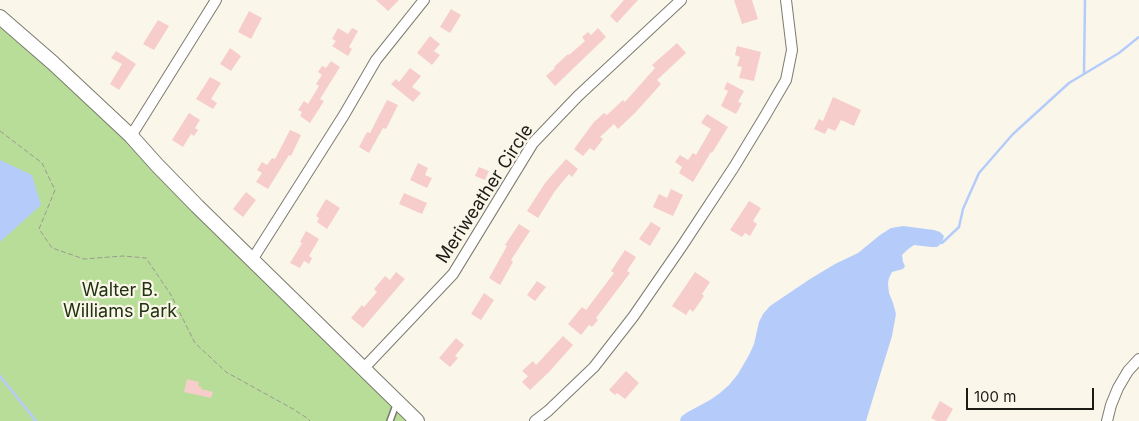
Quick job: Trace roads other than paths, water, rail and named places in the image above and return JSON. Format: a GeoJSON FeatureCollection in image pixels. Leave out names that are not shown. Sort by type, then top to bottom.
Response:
{"type":"FeatureCollection","features":[{"type":"Feature","properties":{"kind":"main road"},"geometry":{"type":"LineString","coordinates":[[0,17],[53,63],[130,136],[252,260],[417,421]]}},
{"type":"Feature","properties":{"kind":"street"},"geometry":{"type":"LineString","coordinates":[[130,136],[216,0]]}},
{"type":"Feature","properties":{"kind":"street"},"geometry":{"type":"LineString","coordinates":[[252,260],[376,60],[424,0]]}},
{"type":"Feature","properties":{"kind":"street","name":"Meriweather Circle"},"geometry":{"type":"LineString","coordinates":[[363,369],[453,274],[533,143],[578,96],[681,0]]}},
{"type":"Feature","properties":{"kind":"street"},"geometry":{"type":"LineString","coordinates":[[535,421],[594,367],[633,317],[682,246],[766,116],[786,80],[792,50],[786,0]]}},
{"type":"Feature","properties":{"kind":"street"},"geometry":{"type":"LineString","coordinates":[[1107,421],[1118,388],[1128,371],[1139,360]]}},
{"type":"Feature","properties":{"kind":"lane"},"geometry":{"type":"LineString","coordinates":[[390,421],[397,402]]}},
{"type":"Feature","properties":{"kind":"water"},"geometry":{"type":"Polygon","coordinates":[[[0,160],[32,175],[41,205],[0,242],[0,160]]]}},
{"type":"Feature","properties":{"kind":"water"},"geometry":{"type":"Polygon","coordinates":[[[903,226],[934,230],[944,236],[942,243],[937,247],[914,245],[907,250],[902,255],[905,266],[903,269],[892,272],[889,278],[889,293],[896,314],[892,336],[866,421],[680,421],[681,417],[686,413],[720,393],[738,374],[754,344],[759,322],[770,306],[810,279],[858,253],[891,228],[903,226]]]}},
{"type":"Feature","properties":{"kind":"waterway"},"geometry":{"type":"LineString","coordinates":[[1084,73],[1085,0]]}},
{"type":"Feature","properties":{"kind":"waterway"},"geometry":{"type":"LineString","coordinates":[[942,243],[959,227],[963,209],[979,173],[1013,134],[1069,83],[1119,53],[1139,37]]}},
{"type":"Feature","properties":{"kind":"waterway"},"geometry":{"type":"LineString","coordinates":[[0,376],[36,421]]}},
{"type":"Feature","properties":{"kind":"park label","name":"Walter B. Williams Park"},"geometry":{"type":"Point","coordinates":[120,301]}}]}
